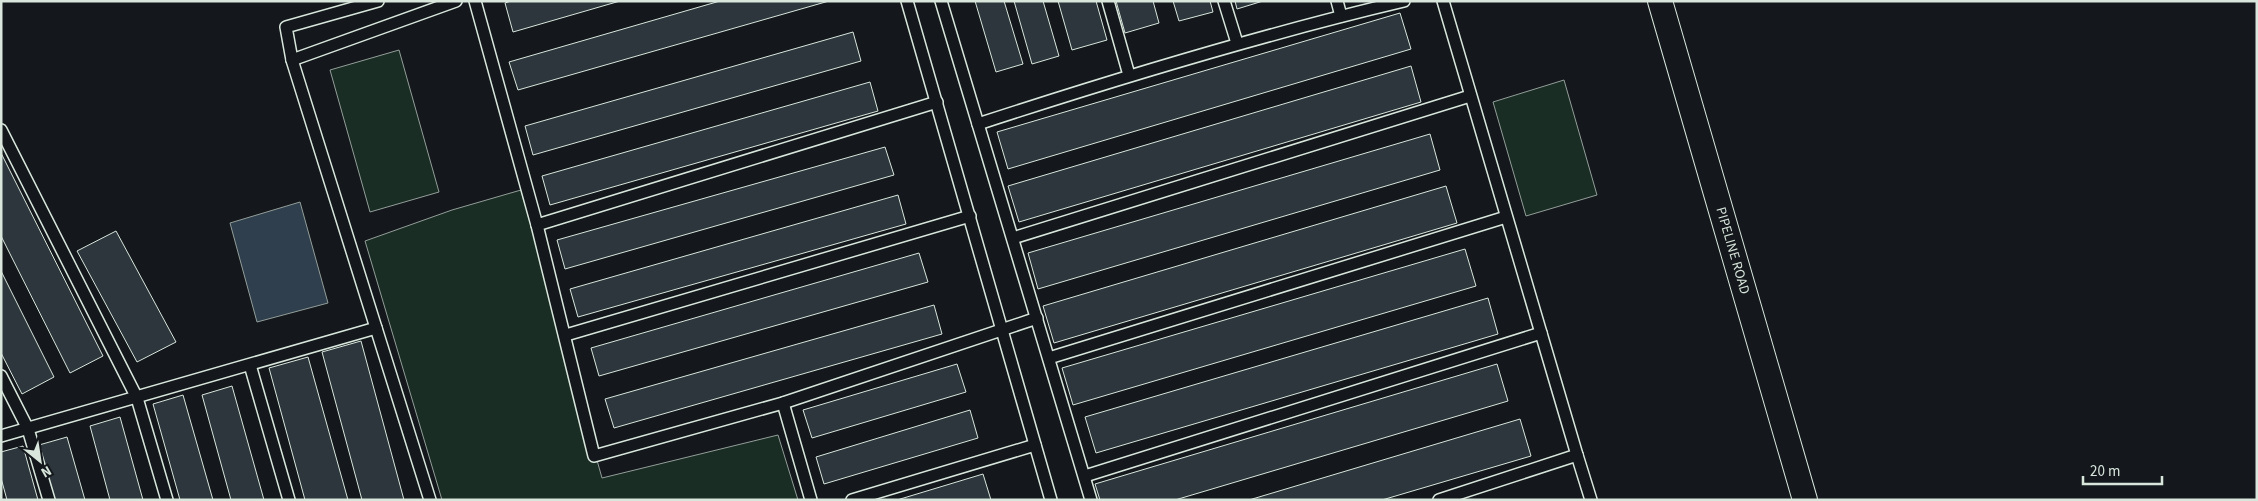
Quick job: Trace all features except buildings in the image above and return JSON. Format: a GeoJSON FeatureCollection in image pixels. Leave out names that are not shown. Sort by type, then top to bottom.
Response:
{"type":"FeatureCollection","features":[{"type":"Feature","properties":{"kind":"street","name":"PIPELINE ROAD"},"geometry":{"type":"LineString","coordinates":[[1660,1],[1805,500]]}},
{"type":"Feature","properties":{"kind":"lane"},"geometry":{"type":"LineString","coordinates":[[378,1],[286,27],[292,60],[430,500]]}},
{"type":"Feature","properties":{"kind":"lane"},"geometry":{"type":"LineString","coordinates":[[292,60],[456,1]]}},
{"type":"Feature","properties":{"kind":"lane"},"geometry":{"type":"LineString","coordinates":[[475,1],[566,335],[594,456],[783,403],[1002,328],[1037,318]]}},
{"type":"Feature","properties":{"kind":"lane"},"geometry":{"type":"LineString","coordinates":[[907,1],[1051,500]]}},
{"type":"Feature","properties":{"kind":"lane"},"geometry":{"type":"LineString","coordinates":[[941,1],[1091,500]]}},
{"type":"Feature","properties":{"kind":"lane"},"geometry":{"type":"LineString","coordinates":[[1108,1],[1129,75]]}},
{"type":"Feature","properties":{"kind":"lane"},"geometry":{"type":"LineString","coordinates":[[1224,1],[1236,43]]}},
{"type":"Feature","properties":{"kind":"lane"},"geometry":{"type":"LineString","coordinates":[[1337,1],[1341,16]]}},
{"type":"Feature","properties":{"kind":"lane"},"geometry":{"type":"LineString","coordinates":[[978,124],[1129,75],[1236,43],[1404,1]]}},
{"type":"Feature","properties":{"kind":"lane"},"geometry":{"type":"LineString","coordinates":[[1443,1],[1591,500]]}},
{"type":"Feature","properties":{"kind":"lane"},"geometry":{"type":"LineString","coordinates":[[1013,238],[1470,96]]}},
{"type":"Feature","properties":{"kind":"lane"},"geometry":{"type":"LineString","coordinates":[[537,225],[937,102]]}},
{"type":"Feature","properties":{"kind":"lane"},"geometry":{"type":"LineString","coordinates":[[1,130],[137,398],[168,500]]}},
{"type":"Feature","properties":{"kind":"lane"},"geometry":{"type":"LineString","coordinates":[[566,335],[970,216]]}},
{"type":"Feature","properties":{"kind":"lane"},"geometry":{"type":"LineString","coordinates":[[1049,358],[1506,217]]}},
{"type":"Feature","properties":{"kind":"lane"},"geometry":{"type":"LineString","coordinates":[[1,436],[28,430],[376,328]]}},
{"type":"Feature","properties":{"kind":"lane"},"geometry":{"type":"LineString","coordinates":[[1085,476],[1541,333]]}},
{"type":"Feature","properties":{"kind":"lane"},"geometry":{"type":"LineString","coordinates":[[250,365],[289,500]]}},
{"type":"Feature","properties":{"kind":"lane"},"geometry":{"type":"LineString","coordinates":[[1,376],[28,430],[48,500]]}},
{"type":"Feature","properties":{"kind":"lane"},"geometry":{"type":"LineString","coordinates":[[783,403],[811,500]]}},
{"type":"Feature","properties":{"kind":"lane"},"geometry":{"type":"LineString","coordinates":[[852,500],[1035,445]]}},
{"type":"Feature","properties":{"kind":"lane"},"geometry":{"type":"LineString","coordinates":[[1439,500],[1577,455]]}},
{"type":"Feature","properties":{"kind":"green space"},"geometry":{"type":"Polygon","coordinates":[[[399,50],[439,192],[370,212],[330,70],[399,50]]]}},
{"type":"Feature","properties":{"kind":"green space"},"geometry":{"type":"Polygon","coordinates":[[[1564,80],[1597,195],[1526,216],[1493,102],[1564,80]]]}},
{"type":"Feature","properties":{"kind":"green space"},"geometry":{"type":"Polygon","coordinates":[[[521,190],[602,478],[778,435],[798,500],[442,500],[365,241],[452,210],[521,190]]]}},
{"type":"Feature","properties":{"kind":"water"},"geometry":{"type":"Polygon","coordinates":[[[300,202],[328,303],[257,322],[230,223],[300,202]]]}}]}
